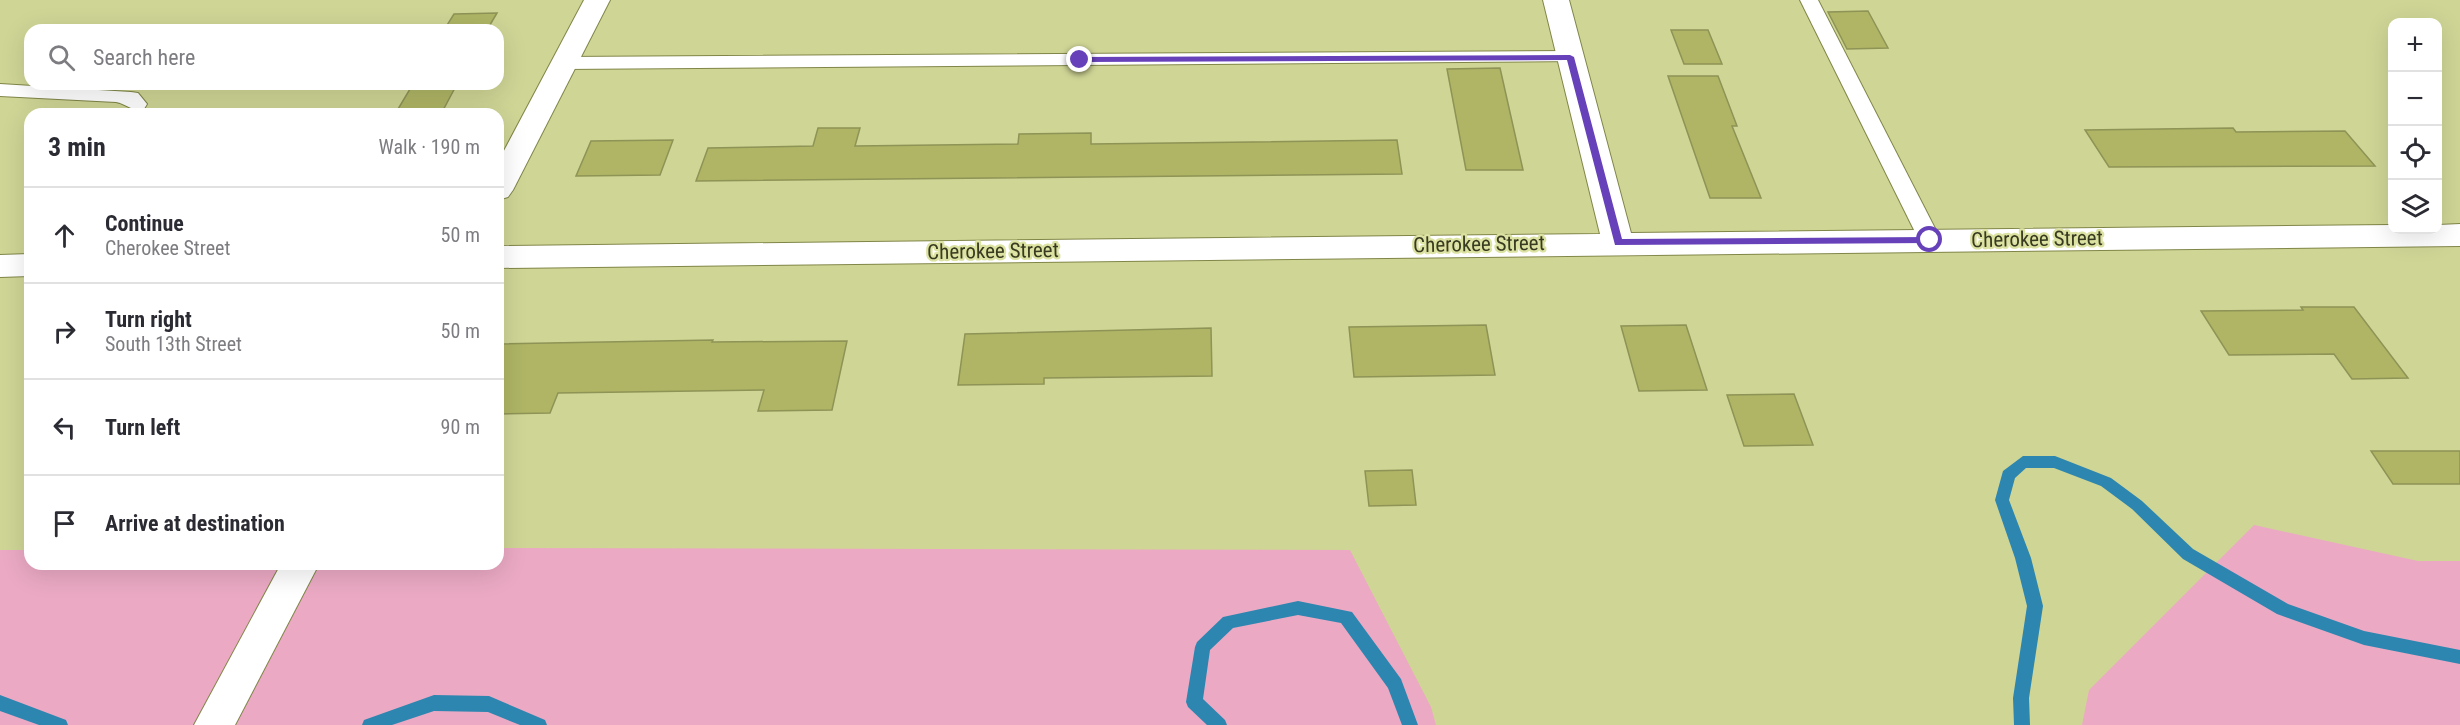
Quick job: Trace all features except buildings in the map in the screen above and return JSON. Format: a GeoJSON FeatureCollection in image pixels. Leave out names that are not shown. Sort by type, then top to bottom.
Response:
{"type":"FeatureCollection","features":[{"type":"Feature","properties":{"kind":"street"},"geometry":{"type":"LineString","coordinates":[[504,178],[597,0]]}},
{"type":"Feature","properties":{"kind":"street"},"geometry":{"type":"LineString","coordinates":[[1556,0],[1618,243]]}},
{"type":"Feature","properties":{"kind":"street","name":"Cherokee Street"},"geometry":{"type":"LineString","coordinates":[[504,257],[2460,235]]}},
{"type":"Feature","properties":{"kind":"street"},"geometry":{"type":"LineString","coordinates":[[0,266],[24,265]]}},
{"type":"Feature","properties":{"kind":"street"},"geometry":{"type":"LineString","coordinates":[[217,719],[297,570]]}},
{"type":"Feature","properties":{"kind":"lane"},"geometry":{"type":"LineString","coordinates":[[1809,0],[1930,240]]}},
{"type":"Feature","properties":{"kind":"lane"},"geometry":{"type":"LineString","coordinates":[[564,63],[1570,57]]}},
{"type":"Feature","properties":{"kind":"lane"},"geometry":{"type":"LineString","coordinates":[[0,90],[116,96],[131,98],[137,104]]}},
{"type":"Feature","properties":{"kind":"shaded area"},"geometry":{"type":"Polygon","coordinates":[[[2254,525],[2418,561],[2460,561],[2460,725],[2082,725],[2089,690],[2254,525]]]}},
{"type":"Feature","properties":{"kind":"shaded area"},"geometry":{"type":"Polygon","coordinates":[[[504,548],[1350,550],[1431,707],[1436,725],[0,725],[0,550],[24,550],[24,570],[504,570],[504,548]]]}},
{"type":"Feature","properties":{"kind":"waterway"},"geometry":{"type":"LineString","coordinates":[[2022,725],[2021,698],[2035,606],[2023,558],[2002,500],[2008,475],[2023,462],[2055,462],[2106,482],[2137,505],[2188,554],[2283,609],[2364,638],[2460,657]]}},
{"type":"Feature","properties":{"kind":"waterway"},"geometry":{"type":"LineString","coordinates":[[1219,725],[1194,702],[1203,647],[1229,622],[1298,608],[1346,617],[1395,684],[1410,725]]}},
{"type":"Feature","properties":{"kind":"waterway"},"geometry":{"type":"LineString","coordinates":[[0,703],[60,725]]}},
{"type":"Feature","properties":{"kind":"waterway"},"geometry":{"type":"LineString","coordinates":[[370,725],[434,703],[489,704],[539,725]]}},
{"type":"Feature","properties":{"kind":"route"},"geometry":{"type":"LineString","coordinates":[[1080,60],[1570,57],[1618,243],[1930,240]]}}]}
